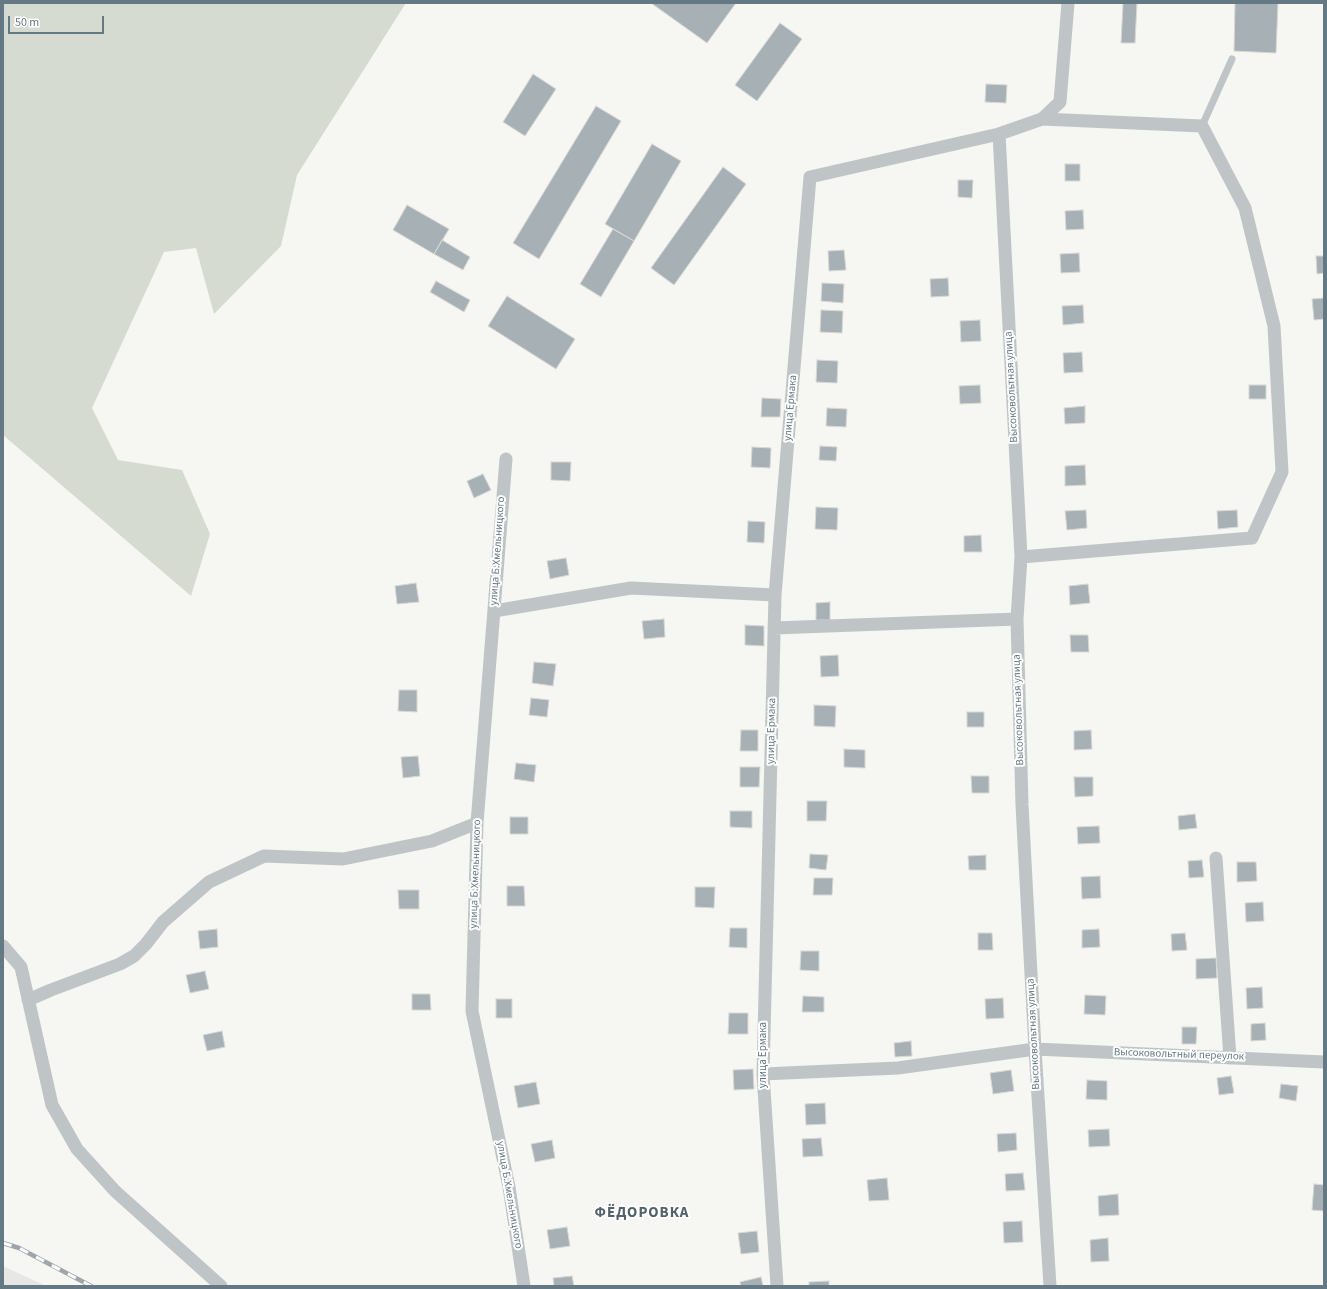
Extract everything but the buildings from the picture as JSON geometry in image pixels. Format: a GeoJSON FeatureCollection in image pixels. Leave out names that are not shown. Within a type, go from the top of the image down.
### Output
{"type":"FeatureCollection","features":[{"type":"Feature","properties":{"kind":"street"},"geometry":{"type":"LineString","coordinates":[[1042,119],[1060,102],[1068,3]]}},
{"type":"Feature","properties":{"kind":"street"},"geometry":{"type":"LineString","coordinates":[[999,134],[1042,119],[1202,126],[1245,208],[1274,326],[1282,472],[1252,538],[1021,557]]}},
{"type":"Feature","properties":{"kind":"street","name":"улица Ермака"},"geometry":{"type":"LineString","coordinates":[[777,1286],[763,1074],[774,628],[775,595],[810,177],[999,134]]}},
{"type":"Feature","properties":{"kind":"street","name":"Высоковольтная улица"},"geometry":{"type":"LineString","coordinates":[[999,134],[1021,557],[1017,619],[1022,805],[1035,1049],[1050,1286]]}},
{"type":"Feature","properties":{"kind":"street","name":"улица Б.Хмельницкого"},"geometry":{"type":"LineString","coordinates":[[506,459],[477,823],[472,1010],[509,1187],[524,1286]]}},
{"type":"Feature","properties":{"kind":"street"},"geometry":{"type":"LineString","coordinates":[[494,611],[631,588],[775,595]]}},
{"type":"Feature","properties":{"kind":"street"},"geometry":{"type":"LineString","coordinates":[[774,628],[1017,619]]}},
{"type":"Feature","properties":{"kind":"street"},"geometry":{"type":"LineString","coordinates":[[28,1000],[134,956],[164,922],[209,882],[264,856],[343,859],[432,841],[477,823]]}},
{"type":"Feature","properties":{"kind":"street"},"geometry":{"type":"LineString","coordinates":[[1216,858],[1230,1058]]}},
{"type":"Feature","properties":{"kind":"street"},"geometry":{"type":"LineString","coordinates":[[3,946],[21,967],[52,1105],[77,1149],[115,1191],[221,1286]]}},
{"type":"Feature","properties":{"kind":"street","name":"Высоковольтный переулок"},"geometry":{"type":"LineString","coordinates":[[763,1074],[898,1068],[1035,1049],[1324,1062]]}},
{"type":"Feature","properties":{"kind":"lane"},"geometry":{"type":"LineString","coordinates":[[1202,126],[1232,59]]}},
{"type":"Feature","properties":{"kind":"shaded area"},"geometry":{"type":"Polygon","coordinates":[[[3,3],[406,3],[297,175],[281,246],[214,314],[196,248],[164,252],[92,408],[118,460],[182,470],[210,534],[191,596],[3,435],[3,3]]]}},
{"type":"Feature","properties":{"kind":"shaded area"},"geometry":{"type":"Polygon","coordinates":[[[3,1266],[46,1286],[3,1286],[3,1266]]]}},
{"type":"Feature","properties":{"kind":"railway"},"geometry":{"type":"LineString","coordinates":[[3,1243],[19,1248],[91,1286]]}},
{"type":"Feature","properties":{"kind":"district","name":"ФЁДОРОВКА"},"geometry":{"type":"Point","coordinates":[642,1214]}}]}
